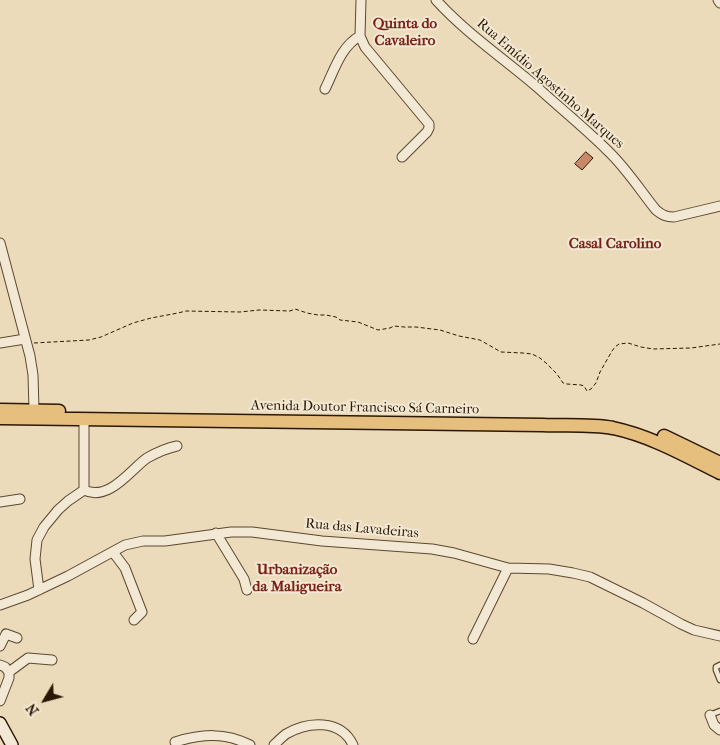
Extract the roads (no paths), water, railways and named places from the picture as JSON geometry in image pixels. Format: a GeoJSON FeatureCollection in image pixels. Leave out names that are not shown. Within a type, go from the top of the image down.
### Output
{"type":"FeatureCollection","features":[{"type":"Feature","properties":{"kind":"main road","name":"Avenida Doutor Francisco Sá Carneiro"},"geometry":{"type":"LineString","coordinates":[[0,410],[605,420],[630,424],[665,436],[720,463]]}},
{"type":"Feature","properties":{"kind":"main road","name":"Avenida Doutor Francisco Sá Carneiro"},"geometry":{"type":"LineString","coordinates":[[0,418],[544,425],[612,428],[666,446],[720,473]]}},
{"type":"Feature","properties":{"kind":"street"},"geometry":{"type":"LineString","coordinates":[[361,0],[360,36],[365,47],[428,124],[427,132],[402,157]]}},
{"type":"Feature","properties":{"kind":"street","name":"Rua Emídio Agostinho Marques"},"geometry":{"type":"LineString","coordinates":[[436,0],[468,32],[536,86],[608,151],[662,215],[674,217],[720,206]]}},
{"type":"Feature","properties":{"kind":"street"},"geometry":{"type":"LineString","coordinates":[[325,89],[344,50],[360,36]]}},
{"type":"Feature","properties":{"kind":"street"},"geometry":{"type":"LineString","coordinates":[[0,243],[34,375],[34,410]]}},
{"type":"Feature","properties":{"kind":"street"},"geometry":{"type":"LineString","coordinates":[[0,343],[26,341]]}},
{"type":"Feature","properties":{"kind":"street"},"geometry":{"type":"LineString","coordinates":[[84,420],[84,490]]}},
{"type":"Feature","properties":{"kind":"street"},"geometry":{"type":"LineString","coordinates":[[84,490],[98,493],[112,487],[147,458],[176,446]]}},
{"type":"Feature","properties":{"kind":"street"},"geometry":{"type":"LineString","coordinates":[[39,590],[35,559],[36,540],[44,527],[63,506],[84,490]]}},
{"type":"Feature","properties":{"kind":"street"},"geometry":{"type":"LineString","coordinates":[[0,502],[20,499]]}},
{"type":"Feature","properties":{"kind":"street","name":"Rua das Lavadeiras"},"geometry":{"type":"LineString","coordinates":[[0,606],[68,576],[125,545],[231,532],[252,532],[322,541],[432,549],[508,568],[549,569],[573,572],[643,603],[694,630],[720,636]]}},
{"type":"Feature","properties":{"kind":"street"},"geometry":{"type":"LineString","coordinates":[[216,534],[244,580],[247,590]]}},
{"type":"Feature","properties":{"kind":"street"},"geometry":{"type":"LineString","coordinates":[[112,552],[125,568],[142,612],[134,620]]}},
{"type":"Feature","properties":{"kind":"street"},"geometry":{"type":"LineString","coordinates":[[473,639],[508,568]]}},
{"type":"Feature","properties":{"kind":"street"},"geometry":{"type":"LineString","coordinates":[[0,646],[6,634],[17,638]]}},
{"type":"Feature","properties":{"kind":"street"},"geometry":{"type":"LineString","coordinates":[[9,672],[28,658],[52,660]]}},
{"type":"Feature","properties":{"kind":"street"},"geometry":{"type":"LineString","coordinates":[[0,665],[6,667],[9,672],[0,701]]}},
{"type":"Feature","properties":{"kind":"street"},"geometry":{"type":"LineString","coordinates":[[710,715],[714,724],[720,730]]}},
{"type":"Feature","properties":{"kind":"street"},"geometry":{"type":"LineString","coordinates":[[0,723],[12,745]]}},
{"type":"Feature","properties":{"kind":"street"},"geometry":{"type":"LineString","coordinates":[[274,745],[285,735],[302,727],[324,725],[341,730],[351,740],[353,745]]}},
{"type":"Feature","properties":{"kind":"street"},"geometry":{"type":"LineString","coordinates":[[175,742],[206,735],[229,737],[245,744]]}},
{"type":"Feature","properties":{"kind":"lane"},"geometry":{"type":"LineString","coordinates":[[720,665],[716,667],[720,680]]}},
{"type":"Feature","properties":{"kind":"lane"},"geometry":{"type":"LineString","coordinates":[[710,715],[720,711]]}},
{"type":"Feature","properties":{"kind":"district","name":"Quinta do Cavaleiro"},"geometry":{"type":"Point","coordinates":[405,32]}},
{"type":"Feature","properties":{"kind":"district","name":"Casal Carolino"},"geometry":{"type":"Point","coordinates":[615,244]}},
{"type":"Feature","properties":{"kind":"district","name":"Urbanização da Maligueira"},"geometry":{"type":"Point","coordinates":[297,578]}}]}
